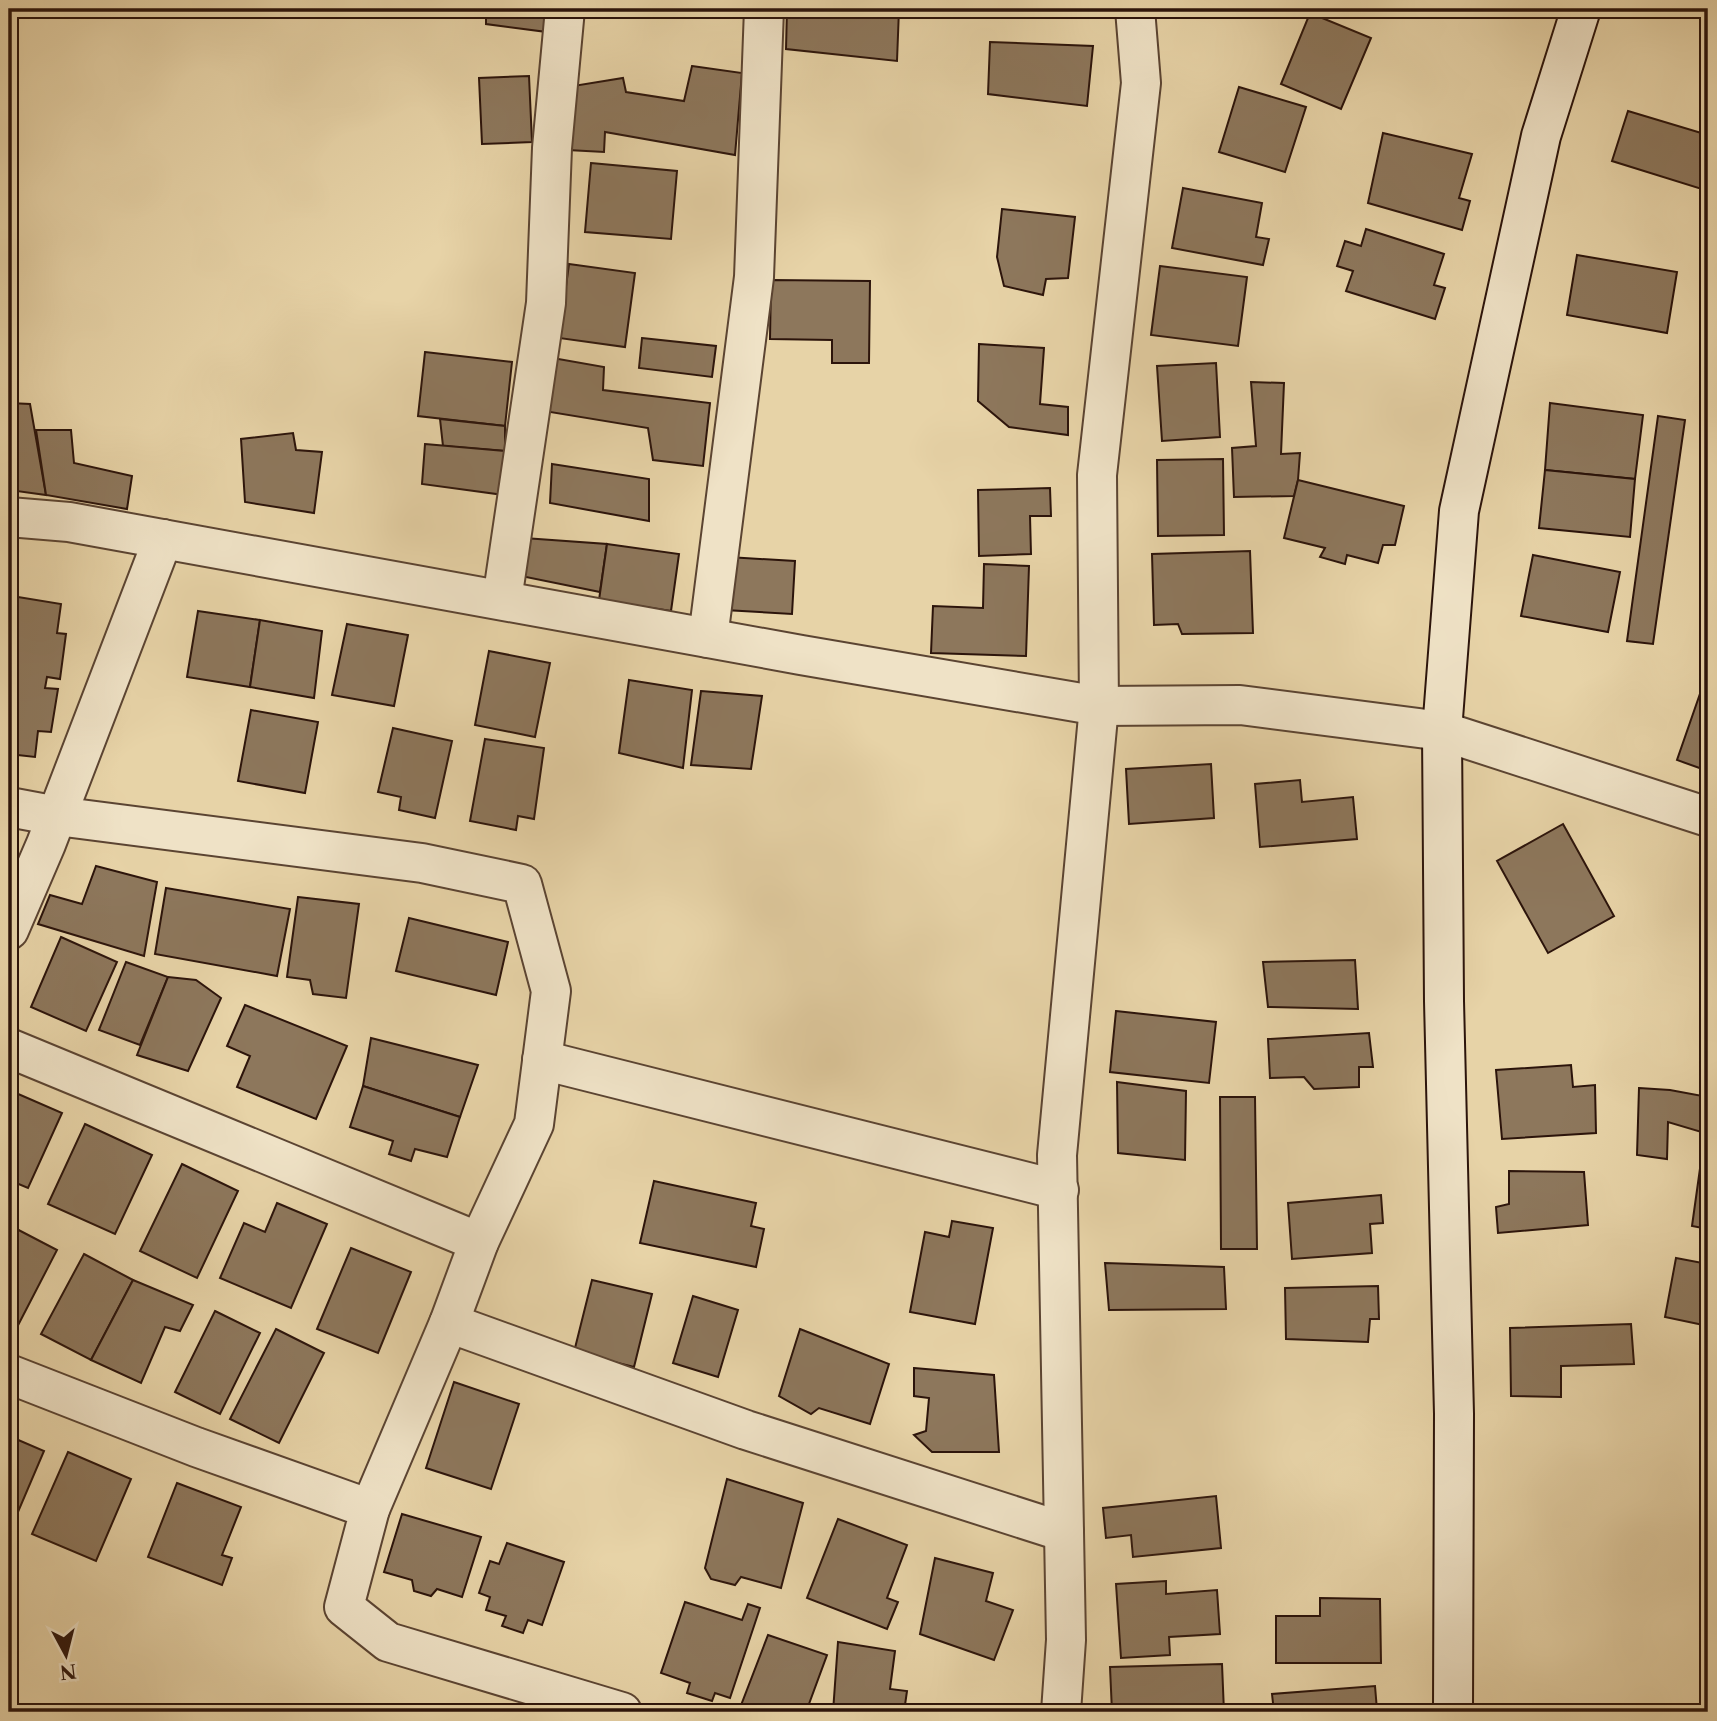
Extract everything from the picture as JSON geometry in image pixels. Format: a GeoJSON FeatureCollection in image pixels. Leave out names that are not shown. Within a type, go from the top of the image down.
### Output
{"type":"FeatureCollection","features":[{"type":"Feature","properties":{"kind":"street"},"geometry":{"type":"LineString","coordinates":[[502,600],[546,303],[552,148],[565,9]]}},
{"type":"Feature","properties":{"kind":"street"},"geometry":{"type":"LineString","coordinates":[[708,638],[754,277],[764,9]]}},
{"type":"Feature","properties":{"kind":"street"},"geometry":{"type":"LineString","coordinates":[[1135,9],[1141,83]]}},
{"type":"Feature","properties":{"kind":"street"},"geometry":{"type":"LineString","coordinates":[[1060,1712],[1066,1640],[1058,1155],[1099,706],[1097,475],[1141,83],[1163,9]]}},
{"type":"Feature","properties":{"kind":"street"},"geometry":{"type":"LineString","coordinates":[[1453,1712],[1454,1414],[1444,1001],[1442,731],[1460,511],[1541,136],[1581,9]]}},
{"type":"Feature","properties":{"kind":"street"},"geometry":{"type":"LineString","coordinates":[[9,517],[68,522],[1099,706],[1240,705],[1442,731],[1708,817]]}},
{"type":"Feature","properties":{"kind":"street"},"geometry":{"type":"LineString","coordinates":[[9,930],[57,816],[163,539]]}},
{"type":"Feature","properties":{"kind":"street"},"geometry":{"type":"LineString","coordinates":[[9,807],[57,816],[422,863],[522,884],[551,991],[534,1124],[479,1242],[449,1323],[370,1509],[344,1608],[388,1642],[622,1712]]}},
{"type":"Feature","properties":{"kind":"street"},"geometry":{"type":"LineString","coordinates":[[9,1048],[479,1242]]}},
{"type":"Feature","properties":{"kind":"street"},"geometry":{"type":"LineString","coordinates":[[542,1060],[1059,1191]]}},
{"type":"Feature","properties":{"kind":"street"},"geometry":{"type":"LineString","coordinates":[[449,1323],[746,1430],[1064,1532]]}},
{"type":"Feature","properties":{"kind":"street"},"geometry":{"type":"LineString","coordinates":[[9,1374],[196,1447],[370,1509]]}},
{"type":"Feature","properties":{"kind":"building"},"geometry":{"type":"Polygon","coordinates":[[[486,9],[549,9],[547,32],[486,24],[486,9]]]}},
{"type":"Feature","properties":{"kind":"building"},"geometry":{"type":"Polygon","coordinates":[[[787,9],[899,9],[897,61],[786,49],[787,9]]]}},
{"type":"Feature","properties":{"kind":"building"},"geometry":{"type":"Polygon","coordinates":[[[1004,9],[1070,9],[1070,17],[1004,9]]]}},
{"type":"Feature","properties":{"kind":"building"},"geometry":{"type":"Polygon","coordinates":[[[1310,13],[1371,38],[1341,109],[1281,84],[1310,13]]]}},
{"type":"Feature","properties":{"kind":"building"},"geometry":{"type":"Polygon","coordinates":[[[990,42],[1093,46],[1087,106],[988,94],[990,42]]]}},
{"type":"Feature","properties":{"kind":"building"},"geometry":{"type":"Polygon","coordinates":[[[692,66],[742,73],[735,155],[605,132],[604,152],[568,150],[573,86],[623,78],[626,92],[684,101],[692,66]]]}},
{"type":"Feature","properties":{"kind":"building"},"geometry":{"type":"Polygon","coordinates":[[[529,76],[532,142],[482,144],[479,78],[529,76]]]}},
{"type":"Feature","properties":{"kind":"building"},"geometry":{"type":"Polygon","coordinates":[[[1239,87],[1306,107],[1285,172],[1219,152],[1239,87]]]}},
{"type":"Feature","properties":{"kind":"building"},"geometry":{"type":"Polygon","coordinates":[[[1628,111],[1708,135],[1708,191],[1612,161],[1628,111]]]}},
{"type":"Feature","properties":{"kind":"building"},"geometry":{"type":"Polygon","coordinates":[[[1383,133],[1472,154],[1459,198],[1470,201],[1462,230],[1368,203],[1383,133]]]}},
{"type":"Feature","properties":{"kind":"building"},"geometry":{"type":"Polygon","coordinates":[[[591,163],[677,171],[671,239],[585,232],[591,163]]]}},
{"type":"Feature","properties":{"kind":"building"},"geometry":{"type":"Polygon","coordinates":[[[1183,188],[1262,203],[1256,237],[1269,239],[1263,265],[1172,248],[1183,188]]]}},
{"type":"Feature","properties":{"kind":"building"},"geometry":{"type":"Polygon","coordinates":[[[1002,209],[1075,217],[1068,278],[1046,279],[1043,295],[1004,286],[997,257],[1002,209]]]}},
{"type":"Feature","properties":{"kind":"building"},"geometry":{"type":"Polygon","coordinates":[[[1366,229],[1444,254],[1434,285],[1445,288],[1435,319],[1346,291],[1353,271],[1337,266],[1345,241],[1361,246],[1366,229]]]}},
{"type":"Feature","properties":{"kind":"building"},"geometry":{"type":"Polygon","coordinates":[[[1577,255],[1677,272],[1667,333],[1567,315],[1577,255]]]}},
{"type":"Feature","properties":{"kind":"building"},"geometry":{"type":"Polygon","coordinates":[[[569,264],[635,273],[625,347],[559,338],[569,264]]]}},
{"type":"Feature","properties":{"kind":"building"},"geometry":{"type":"Polygon","coordinates":[[[1160,266],[1247,277],[1238,346],[1151,335],[1160,266]]]}},
{"type":"Feature","properties":{"kind":"building"},"geometry":{"type":"Polygon","coordinates":[[[771,280],[870,281],[869,363],[832,363],[832,340],[770,339],[771,280]]]}},
{"type":"Feature","properties":{"kind":"building"},"geometry":{"type":"Polygon","coordinates":[[[642,338],[716,346],[712,377],[639,368],[642,338]]]}},
{"type":"Feature","properties":{"kind":"building"},"geometry":{"type":"Polygon","coordinates":[[[979,344],[1044,348],[1040,404],[1068,407],[1068,435],[1009,427],[978,401],[979,344]]]}},
{"type":"Feature","properties":{"kind":"building"},"geometry":{"type":"Polygon","coordinates":[[[425,352],[512,362],[505,426],[418,416],[425,352]]]}},
{"type":"Feature","properties":{"kind":"building"},"geometry":{"type":"Polygon","coordinates":[[[547,357],[604,367],[603,390],[710,403],[703,466],[653,460],[648,428],[544,411],[547,357]]]}},
{"type":"Feature","properties":{"kind":"building"},"geometry":{"type":"Polygon","coordinates":[[[1216,363],[1220,437],[1162,441],[1157,366],[1216,363]]]}},
{"type":"Feature","properties":{"kind":"building"},"geometry":{"type":"Polygon","coordinates":[[[1251,382],[1284,383],[1281,454],[1300,453],[1294,496],[1234,497],[1232,448],[1256,446],[1251,382]]]}},
{"type":"Feature","properties":{"kind":"building"},"geometry":{"type":"Polygon","coordinates":[[[9,403],[30,404],[46,495],[9,490],[9,403]]]}},
{"type":"Feature","properties":{"kind":"building"},"geometry":{"type":"Polygon","coordinates":[[[1550,403],[1643,415],[1635,479],[1545,470],[1550,403]]]}},
{"type":"Feature","properties":{"kind":"building"},"geometry":{"type":"Polygon","coordinates":[[[1658,416],[1685,420],[1653,644],[1627,641],[1658,416]]]}},
{"type":"Feature","properties":{"kind":"building"},"geometry":{"type":"Polygon","coordinates":[[[440,419],[505,426],[505,451],[443,446],[440,419]]]}},
{"type":"Feature","properties":{"kind":"building"},"geometry":{"type":"Polygon","coordinates":[[[36,430],[71,430],[74,463],[132,476],[127,509],[46,495],[36,430]]]}},
{"type":"Feature","properties":{"kind":"building"},"geometry":{"type":"Polygon","coordinates":[[[293,433],[296,450],[322,452],[314,513],[245,502],[241,439],[293,433]]]}},
{"type":"Feature","properties":{"kind":"building"},"geometry":{"type":"Polygon","coordinates":[[[425,444],[505,451],[504,495],[422,484],[425,444]]]}},
{"type":"Feature","properties":{"kind":"building"},"geometry":{"type":"Polygon","coordinates":[[[1223,459],[1224,535],[1158,536],[1157,460],[1223,459]]]}},
{"type":"Feature","properties":{"kind":"building"},"geometry":{"type":"Polygon","coordinates":[[[552,464],[649,479],[649,521],[550,503],[552,464]]]}},
{"type":"Feature","properties":{"kind":"building"},"geometry":{"type":"Polygon","coordinates":[[[1545,470],[1635,479],[1630,537],[1539,528],[1545,470]]]}},
{"type":"Feature","properties":{"kind":"building"},"geometry":{"type":"Polygon","coordinates":[[[1298,480],[1404,506],[1395,545],[1383,545],[1378,563],[1347,555],[1345,564],[1320,557],[1325,548],[1284,538],[1298,480]]]}},
{"type":"Feature","properties":{"kind":"building"},"geometry":{"type":"Polygon","coordinates":[[[1050,488],[1051,516],[1030,516],[1031,554],[979,556],[978,490],[1050,488]]]}},
{"type":"Feature","properties":{"kind":"building"},"geometry":{"type":"Polygon","coordinates":[[[524,538],[607,544],[600,592],[521,576],[524,538]]]}},
{"type":"Feature","properties":{"kind":"building"},"geometry":{"type":"Polygon","coordinates":[[[607,544],[679,554],[671,611],[599,600],[607,544]]]}},
{"type":"Feature","properties":{"kind":"building"},"geometry":{"type":"Polygon","coordinates":[[[1250,551],[1253,633],[1182,634],[1178,624],[1154,625],[1152,554],[1250,551]]]}},
{"type":"Feature","properties":{"kind":"building"},"geometry":{"type":"Polygon","coordinates":[[[1533,555],[1620,572],[1608,632],[1521,616],[1533,555]]]}},
{"type":"Feature","properties":{"kind":"building"},"geometry":{"type":"Polygon","coordinates":[[[728,557],[795,561],[792,614],[725,610],[728,557]]]}},
{"type":"Feature","properties":{"kind":"building"},"geometry":{"type":"Polygon","coordinates":[[[984,564],[1029,566],[1026,656],[931,653],[933,606],[983,608],[984,564]]]}},
{"type":"Feature","properties":{"kind":"building"},"geometry":{"type":"Polygon","coordinates":[[[18,597],[61,604],[57,633],[66,634],[60,679],[47,677],[45,688],[58,689],[51,732],[38,731],[35,757],[9,754],[9,607],[17,608],[18,597]]]}},
{"type":"Feature","properties":{"kind":"building"},"geometry":{"type":"Polygon","coordinates":[[[198,611],[260,620],[250,687],[187,677],[198,611]]]}},
{"type":"Feature","properties":{"kind":"building"},"geometry":{"type":"Polygon","coordinates":[[[260,620],[322,631],[314,698],[250,687],[260,620]]]}},
{"type":"Feature","properties":{"kind":"building"},"geometry":{"type":"Polygon","coordinates":[[[347,624],[408,635],[394,706],[332,695],[347,624]]]}},
{"type":"Feature","properties":{"kind":"building"},"geometry":{"type":"Polygon","coordinates":[[[489,651],[550,663],[535,737],[475,725],[489,651]]]}},
{"type":"Feature","properties":{"kind":"building"},"geometry":{"type":"Polygon","coordinates":[[[629,680],[692,690],[683,768],[619,753],[629,680]]]}},
{"type":"Feature","properties":{"kind":"building"},"geometry":{"type":"Polygon","coordinates":[[[1702,688],[1708,690],[1708,771],[1677,760],[1702,688]]]}},
{"type":"Feature","properties":{"kind":"building"},"geometry":{"type":"Polygon","coordinates":[[[701,691],[762,696],[751,769],[691,765],[701,691]]]}},
{"type":"Feature","properties":{"kind":"building"},"geometry":{"type":"Polygon","coordinates":[[[251,710],[318,722],[305,793],[238,781],[251,710]]]}},
{"type":"Feature","properties":{"kind":"building"},"geometry":{"type":"Polygon","coordinates":[[[393,728],[452,741],[435,818],[399,810],[401,797],[378,792],[393,728]]]}},
{"type":"Feature","properties":{"kind":"building"},"geometry":{"type":"Polygon","coordinates":[[[485,739],[544,748],[534,819],[518,816],[516,830],[470,821],[485,739]]]}},
{"type":"Feature","properties":{"kind":"building"},"geometry":{"type":"Polygon","coordinates":[[[1211,764],[1214,818],[1129,824],[1126,769],[1211,764]]]}},
{"type":"Feature","properties":{"kind":"building"},"geometry":{"type":"Polygon","coordinates":[[[1300,780],[1302,802],[1353,797],[1357,839],[1260,847],[1255,784],[1300,780]]]}},
{"type":"Feature","properties":{"kind":"building"},"geometry":{"type":"Polygon","coordinates":[[[1563,824],[1614,916],[1548,953],[1497,861],[1563,824]]]}},
{"type":"Feature","properties":{"kind":"building"},"geometry":{"type":"Polygon","coordinates":[[[96,866],[157,882],[144,956],[38,924],[50,895],[82,904],[96,866]]]}},
{"type":"Feature","properties":{"kind":"building"},"geometry":{"type":"Polygon","coordinates":[[[166,888],[290,909],[277,976],[155,954],[166,888]]]}},
{"type":"Feature","properties":{"kind":"building"},"geometry":{"type":"Polygon","coordinates":[[[298,897],[359,904],[346,998],[313,994],[310,980],[287,977],[298,897]]]}},
{"type":"Feature","properties":{"kind":"building"},"geometry":{"type":"Polygon","coordinates":[[[409,918],[508,942],[496,995],[396,971],[409,918]]]}},
{"type":"Feature","properties":{"kind":"building"},"geometry":{"type":"Polygon","coordinates":[[[61,937],[117,962],[86,1031],[31,1007],[61,937]]]}},
{"type":"Feature","properties":{"kind":"building"},"geometry":{"type":"Polygon","coordinates":[[[1355,960],[1358,1009],[1268,1007],[1263,962],[1355,960]]]}},
{"type":"Feature","properties":{"kind":"building"},"geometry":{"type":"Polygon","coordinates":[[[126,962],[168,977],[140,1045],[99,1030],[126,962]]]}},
{"type":"Feature","properties":{"kind":"building"},"geometry":{"type":"Polygon","coordinates":[[[168,977],[196,980],[221,998],[188,1071],[137,1055],[168,977]]]}},
{"type":"Feature","properties":{"kind":"building"},"geometry":{"type":"Polygon","coordinates":[[[245,1005],[347,1046],[316,1119],[237,1087],[250,1056],[227,1046],[245,1005]]]}},
{"type":"Feature","properties":{"kind":"building"},"geometry":{"type":"Polygon","coordinates":[[[1116,1011],[1216,1022],[1209,1083],[1110,1072],[1116,1011]]]}},
{"type":"Feature","properties":{"kind":"building"},"geometry":{"type":"Polygon","coordinates":[[[1369,1033],[1373,1067],[1359,1067],[1359,1087],[1314,1089],[1304,1077],[1270,1078],[1268,1039],[1369,1033]]]}},
{"type":"Feature","properties":{"kind":"building"},"geometry":{"type":"Polygon","coordinates":[[[371,1038],[478,1065],[460,1117],[363,1086],[371,1038]]]}},
{"type":"Feature","properties":{"kind":"building"},"geometry":{"type":"Polygon","coordinates":[[[1571,1065],[1573,1087],[1595,1085],[1596,1133],[1502,1139],[1496,1070],[1571,1065]]]}},
{"type":"Feature","properties":{"kind":"building"},"geometry":{"type":"Polygon","coordinates":[[[1117,1082],[1186,1091],[1185,1160],[1118,1153],[1117,1082]]]}},
{"type":"Feature","properties":{"kind":"building"},"geometry":{"type":"Polygon","coordinates":[[[363,1086],[460,1117],[447,1157],[415,1149],[411,1161],[389,1154],[393,1141],[350,1127],[363,1086]]]}},
{"type":"Feature","properties":{"kind":"building"},"geometry":{"type":"Polygon","coordinates":[[[1639,1088],[1708,1097],[1708,1134],[1668,1122],[1667,1159],[1637,1155],[1639,1088]]]}},
{"type":"Feature","properties":{"kind":"building"},"geometry":{"type":"Polygon","coordinates":[[[9,1090],[62,1113],[28,1188],[9,1180],[9,1090]]]}},
{"type":"Feature","properties":{"kind":"building"},"geometry":{"type":"Polygon","coordinates":[[[1220,1097],[1255,1097],[1257,1249],[1221,1249],[1220,1097]]]}},
{"type":"Feature","properties":{"kind":"building"},"geometry":{"type":"Polygon","coordinates":[[[85,1124],[152,1155],[115,1234],[48,1204],[85,1124]]]}},
{"type":"Feature","properties":{"kind":"building"},"geometry":{"type":"Polygon","coordinates":[[[1703,1147],[1708,1147],[1708,1229],[1692,1226],[1703,1147]]]}},
{"type":"Feature","properties":{"kind":"building"},"geometry":{"type":"Polygon","coordinates":[[[182,1164],[238,1191],[197,1278],[140,1251],[182,1164]]]}},
{"type":"Feature","properties":{"kind":"building"},"geometry":{"type":"Polygon","coordinates":[[[1509,1171],[1584,1172],[1588,1225],[1498,1233],[1496,1207],[1509,1204],[1509,1171]]]}},
{"type":"Feature","properties":{"kind":"building"},"geometry":{"type":"Polygon","coordinates":[[[654,1181],[756,1203],[751,1226],[764,1229],[756,1267],[640,1243],[654,1181]]]}},
{"type":"Feature","properties":{"kind":"building"},"geometry":{"type":"Polygon","coordinates":[[[1381,1195],[1383,1223],[1370,1224],[1372,1253],[1292,1259],[1288,1203],[1381,1195]]]}},
{"type":"Feature","properties":{"kind":"building"},"geometry":{"type":"Polygon","coordinates":[[[277,1203],[327,1224],[291,1308],[220,1278],[244,1223],[265,1232],[277,1203]]]}},
{"type":"Feature","properties":{"kind":"building"},"geometry":{"type":"Polygon","coordinates":[[[952,1221],[993,1228],[975,1324],[910,1312],[925,1232],[949,1237],[952,1221]]]}},
{"type":"Feature","properties":{"kind":"building"},"geometry":{"type":"Polygon","coordinates":[[[9,1225],[57,1250],[14,1333],[9,1330],[9,1225]]]}},
{"type":"Feature","properties":{"kind":"building"},"geometry":{"type":"Polygon","coordinates":[[[351,1248],[411,1272],[378,1353],[317,1329],[351,1248]]]}},
{"type":"Feature","properties":{"kind":"building"},"geometry":{"type":"Polygon","coordinates":[[[84,1254],[133,1280],[91,1360],[41,1334],[84,1254]]]}},
{"type":"Feature","properties":{"kind":"building"},"geometry":{"type":"Polygon","coordinates":[[[1676,1258],[1708,1264],[1708,1326],[1665,1317],[1676,1258]]]}},
{"type":"Feature","properties":{"kind":"building"},"geometry":{"type":"Polygon","coordinates":[[[1105,1263],[1224,1267],[1226,1309],[1109,1310],[1105,1263]]]}},
{"type":"Feature","properties":{"kind":"building"},"geometry":{"type":"Polygon","coordinates":[[[133,1280],[193,1305],[180,1331],[165,1327],[141,1383],[91,1360],[133,1280]]]}},
{"type":"Feature","properties":{"kind":"building"},"geometry":{"type":"Polygon","coordinates":[[[592,1280],[652,1294],[634,1367],[574,1352],[592,1280]]]}},
{"type":"Feature","properties":{"kind":"building"},"geometry":{"type":"Polygon","coordinates":[[[1378,1286],[1379,1319],[1370,1319],[1368,1342],[1286,1339],[1285,1288],[1378,1286]]]}},
{"type":"Feature","properties":{"kind":"building"},"geometry":{"type":"Polygon","coordinates":[[[693,1296],[738,1310],[718,1377],[673,1363],[693,1296]]]}},
{"type":"Feature","properties":{"kind":"building"},"geometry":{"type":"Polygon","coordinates":[[[215,1311],[260,1333],[220,1414],[175,1392],[215,1311]]]}},
{"type":"Feature","properties":{"kind":"building"},"geometry":{"type":"Polygon","coordinates":[[[1631,1324],[1634,1364],[1561,1366],[1561,1397],[1511,1396],[1510,1328],[1631,1324]]]}},
{"type":"Feature","properties":{"kind":"building"},"geometry":{"type":"Polygon","coordinates":[[[276,1329],[324,1353],[279,1443],[230,1419],[276,1329]]]}},
{"type":"Feature","properties":{"kind":"building"},"geometry":{"type":"Polygon","coordinates":[[[800,1329],[889,1364],[870,1424],[819,1408],[811,1414],[779,1396],[800,1329]]]}},
{"type":"Feature","properties":{"kind":"building"},"geometry":{"type":"Polygon","coordinates":[[[914,1368],[994,1375],[999,1452],[932,1452],[914,1435],[926,1431],[929,1398],[914,1396],[914,1368]]]}},
{"type":"Feature","properties":{"kind":"building"},"geometry":{"type":"Polygon","coordinates":[[[454,1382],[519,1404],[491,1489],[426,1468],[454,1382]]]}},
{"type":"Feature","properties":{"kind":"building"},"geometry":{"type":"Polygon","coordinates":[[[9,1436],[44,1451],[9,1533],[9,1436]]]}},
{"type":"Feature","properties":{"kind":"building"},"geometry":{"type":"Polygon","coordinates":[[[68,1452],[131,1479],[96,1561],[32,1534],[68,1452]]]}},
{"type":"Feature","properties":{"kind":"building"},"geometry":{"type":"Polygon","coordinates":[[[727,1479],[803,1503],[781,1588],[741,1577],[735,1585],[711,1579],[705,1568],[727,1479]]]}},
{"type":"Feature","properties":{"kind":"building"},"geometry":{"type":"Polygon","coordinates":[[[177,1483],[241,1507],[222,1555],[232,1558],[222,1585],[148,1557],[177,1483]]]}},
{"type":"Feature","properties":{"kind":"building"},"geometry":{"type":"Polygon","coordinates":[[[1216,1496],[1221,1548],[1133,1557],[1131,1535],[1106,1538],[1103,1508],[1216,1496]]]}},
{"type":"Feature","properties":{"kind":"building"},"geometry":{"type":"Polygon","coordinates":[[[402,1514],[481,1537],[462,1597],[437,1589],[431,1596],[414,1591],[412,1580],[384,1572],[402,1514]]]}},
{"type":"Feature","properties":{"kind":"building"},"geometry":{"type":"Polygon","coordinates":[[[838,1519],[907,1545],[887,1598],[898,1602],[887,1629],[807,1598],[838,1519]]]}},
{"type":"Feature","properties":{"kind":"building"},"geometry":{"type":"Polygon","coordinates":[[[507,1543],[564,1562],[542,1625],[528,1620],[523,1633],[502,1626],[506,1616],[486,1610],[490,1597],[479,1593],[490,1561],[499,1564],[507,1543]]]}},
{"type":"Feature","properties":{"kind":"building"},"geometry":{"type":"Polygon","coordinates":[[[935,1558],[993,1573],[986,1601],[1013,1610],[994,1660],[920,1634],[935,1558]]]}},
{"type":"Feature","properties":{"kind":"building"},"geometry":{"type":"Polygon","coordinates":[[[1166,1581],[1166,1594],[1217,1590],[1220,1634],[1169,1637],[1170,1655],[1121,1658],[1116,1584],[1166,1581]]]}},
{"type":"Feature","properties":{"kind":"building"},"geometry":{"type":"Polygon","coordinates":[[[1320,1598],[1380,1599],[1381,1663],[1276,1663],[1276,1616],[1320,1616],[1320,1598]]]}},
{"type":"Feature","properties":{"kind":"building"},"geometry":{"type":"Polygon","coordinates":[[[685,1602],[742,1620],[748,1604],[760,1608],[730,1698],[715,1693],[712,1701],[687,1693],[690,1683],[661,1673],[685,1602]]]}},
{"type":"Feature","properties":{"kind":"building"},"geometry":{"type":"Polygon","coordinates":[[[768,1635],[827,1655],[806,1712],[751,1712],[740,1708],[768,1635]]]}},
{"type":"Feature","properties":{"kind":"building"},"geometry":{"type":"Polygon","coordinates":[[[838,1642],[895,1651],[890,1689],[907,1691],[904,1712],[833,1712],[838,1642]]]}},
{"type":"Feature","properties":{"kind":"building"},"geometry":{"type":"Polygon","coordinates":[[[1222,1664],[1224,1712],[1112,1712],[1110,1667],[1222,1664]]]}},
{"type":"Feature","properties":{"kind":"building"},"geometry":{"type":"Polygon","coordinates":[[[1375,1686],[1377,1710],[1387,1709],[1387,1712],[1274,1712],[1272,1694],[1375,1686]]]}}]}
